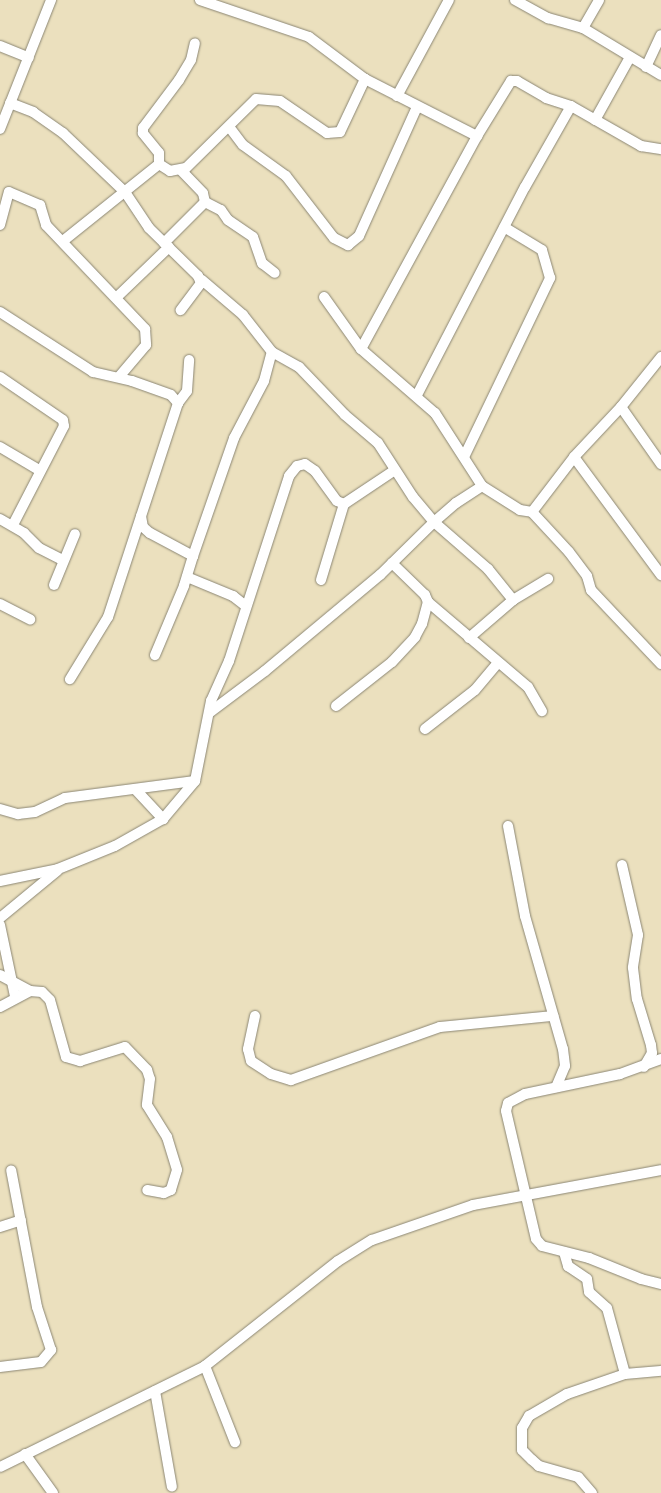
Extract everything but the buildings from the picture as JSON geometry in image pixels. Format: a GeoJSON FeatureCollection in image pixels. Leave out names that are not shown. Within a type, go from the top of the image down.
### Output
{"type":"FeatureCollection","features":[{"type":"Feature","properties":{"kind":"street"},"geometry":{"type":"LineString","coordinates":[[0,129],[51,0]]}},
{"type":"Feature","properties":{"kind":"street"},"geometry":{"type":"LineString","coordinates":[[200,0],[309,37],[365,79],[477,136]]}},
{"type":"Feature","properties":{"kind":"street"},"geometry":{"type":"LineString","coordinates":[[396,96],[449,0]]}},
{"type":"Feature","properties":{"kind":"street"},"geometry":{"type":"LineString","coordinates":[[515,0],[548,18],[583,28],[661,75]]}},
{"type":"Feature","properties":{"kind":"street"},"geometry":{"type":"LineString","coordinates":[[583,28],[599,0]]}},
{"type":"Feature","properties":{"kind":"street"},"geometry":{"type":"LineString","coordinates":[[646,67],[661,35]]}},
{"type":"Feature","properties":{"kind":"street"},"geometry":{"type":"LineString","coordinates":[[159,164],[159,153],[143,133],[142,128],[179,80],[191,60],[195,43]]}},
{"type":"Feature","properties":{"kind":"street"},"geometry":{"type":"LineString","coordinates":[[0,46],[28,58]]}},
{"type":"Feature","properties":{"kind":"street"},"geometry":{"type":"LineString","coordinates":[[595,120],[630,58]]}},
{"type":"Feature","properties":{"kind":"street"},"geometry":{"type":"LineString","coordinates":[[159,164],[170,171],[181,170],[230,128],[256,99],[265,97],[280,101],[327,132],[335,134],[344,127],[365,79]]}},
{"type":"Feature","properties":{"kind":"street"},"geometry":{"type":"LineString","coordinates":[[361,349],[477,136],[511,81],[571,106],[641,146],[661,150]]}},
{"type":"Feature","properties":{"kind":"street"},"geometry":{"type":"LineString","coordinates":[[10,103],[48,122],[125,192],[136,212],[166,245],[202,280],[244,315],[272,352],[299,366],[345,415],[378,443],[395,470],[434,522],[488,569],[513,600]]}},
{"type":"Feature","properties":{"kind":"street"},"geometry":{"type":"LineString","coordinates":[[418,395],[504,227],[571,106]]}},
{"type":"Feature","properties":{"kind":"street"},"geometry":{"type":"LineString","coordinates":[[230,128],[243,144],[286,176],[334,238],[348,245],[359,236],[417,107]]}},
{"type":"Feature","properties":{"kind":"street"},"geometry":{"type":"LineString","coordinates":[[63,241],[159,164]]}},
{"type":"Feature","properties":{"kind":"street"},"geometry":{"type":"LineString","coordinates":[[181,170],[203,193],[206,202],[221,210],[228,220],[252,237],[262,263],[275,274]]}},
{"type":"Feature","properties":{"kind":"street"},"geometry":{"type":"LineString","coordinates":[[0,225],[5,189],[40,205],[46,225],[117,297],[145,329],[147,336],[146,345],[118,377]]}},
{"type":"Feature","properties":{"kind":"street"},"geometry":{"type":"LineString","coordinates":[[117,297],[206,202]]}},
{"type":"Feature","properties":{"kind":"street"},"geometry":{"type":"LineString","coordinates":[[464,456],[550,278],[542,250],[504,227]]}},
{"type":"Feature","properties":{"kind":"street"},"geometry":{"type":"LineString","coordinates":[[181,310],[202,280]]}},
{"type":"Feature","properties":{"kind":"street"},"geometry":{"type":"LineString","coordinates":[[324,297],[361,349],[418,395],[435,413],[482,486],[520,510],[532,512],[570,552],[587,576],[591,590],[661,664]]}},
{"type":"Feature","properties":{"kind":"street"},"geometry":{"type":"LineString","coordinates":[[0,312],[93,372],[118,377],[171,395],[178,403]]}},
{"type":"Feature","properties":{"kind":"street"},"geometry":{"type":"LineString","coordinates":[[155,655],[187,577],[192,556],[231,445],[264,381],[272,352]]}},
{"type":"Feature","properties":{"kind":"street"},"geometry":{"type":"LineString","coordinates":[[532,512],[574,457],[621,407],[661,357]]}},
{"type":"Feature","properties":{"kind":"street"},"geometry":{"type":"LineString","coordinates":[[70,679],[108,617],[178,403],[187,391],[189,360]]}},
{"type":"Feature","properties":{"kind":"street"},"geometry":{"type":"LineString","coordinates":[[0,377],[63,420],[64,426],[39,470],[13,525]]}},
{"type":"Feature","properties":{"kind":"street"},"geometry":{"type":"LineString","coordinates":[[621,407],[661,464]]}},
{"type":"Feature","properties":{"kind":"street"},"geometry":{"type":"LineString","coordinates":[[0,447],[39,470]]}},
{"type":"Feature","properties":{"kind":"street"},"geometry":{"type":"LineString","coordinates":[[574,457],[661,575]]}},
{"type":"Feature","properties":{"kind":"street"},"geometry":{"type":"LineString","coordinates":[[0,880],[58,869],[115,846],[163,819],[195,781],[209,713],[282,493],[297,466],[305,464],[315,470],[337,501],[344,504]]}},
{"type":"Feature","properties":{"kind":"street"},"geometry":{"type":"LineString","coordinates":[[321,580],[344,504],[395,470]]}},
{"type":"Feature","properties":{"kind":"street"},"geometry":{"type":"LineString","coordinates":[[209,713],[265,671],[392,563],[456,502],[482,486]]}},
{"type":"Feature","properties":{"kind":"street"},"geometry":{"type":"LineString","coordinates":[[141,515],[143,527],[150,533],[192,556]]}},
{"type":"Feature","properties":{"kind":"street"},"geometry":{"type":"LineString","coordinates":[[0,519],[13,525],[40,548],[62,560]]}},
{"type":"Feature","properties":{"kind":"street"},"geometry":{"type":"LineString","coordinates":[[54,585],[62,560],[75,534]]}},
{"type":"Feature","properties":{"kind":"street"},"geometry":{"type":"LineString","coordinates":[[392,563],[404,571],[428,602],[528,687],[542,711]]}},
{"type":"Feature","properties":{"kind":"street"},"geometry":{"type":"LineString","coordinates":[[187,577],[226,593],[246,606]]}},
{"type":"Feature","properties":{"kind":"street"},"geometry":{"type":"LineString","coordinates":[[469,638],[513,600],[548,580]]}},
{"type":"Feature","properties":{"kind":"street"},"geometry":{"type":"LineString","coordinates":[[336,706],[392,662],[416,637],[428,602]]}},
{"type":"Feature","properties":{"kind":"street"},"geometry":{"type":"LineString","coordinates":[[0,604],[30,619]]}},
{"type":"Feature","properties":{"kind":"street"},"geometry":{"type":"LineString","coordinates":[[425,729],[475,690],[498,663]]}},
{"type":"Feature","properties":{"kind":"street"},"geometry":{"type":"LineString","coordinates":[[0,809],[18,814],[35,812],[65,798],[195,781]]}},
{"type":"Feature","properties":{"kind":"street"},"geometry":{"type":"LineString","coordinates":[[136,790],[163,819]]}},
{"type":"Feature","properties":{"kind":"street"},"geometry":{"type":"LineString","coordinates":[[508,826],[525,916],[565,1066],[556,1087]]}},
{"type":"Feature","properties":{"kind":"street"},"geometry":{"type":"LineString","coordinates":[[622,865],[638,935],[633,968],[637,999],[652,1053],[644,1067]]}},
{"type":"Feature","properties":{"kind":"street"},"geometry":{"type":"LineString","coordinates":[[0,918],[58,869]]}},
{"type":"Feature","properties":{"kind":"street"},"geometry":{"type":"LineString","coordinates":[[0,924],[10,961],[15,996]]}},
{"type":"Feature","properties":{"kind":"street"},"geometry":{"type":"LineString","coordinates":[[0,975],[30,991],[48,995],[66,1057],[80,1061],[125,1047],[147,1070],[150,1079],[146,1105],[167,1137],[177,1170],[171,1190],[164,1193],[147,1190]]}},
{"type":"Feature","properties":{"kind":"street"},"geometry":{"type":"LineString","coordinates":[[0,1007],[15,996],[30,991]]}},
{"type":"Feature","properties":{"kind":"street"},"geometry":{"type":"LineString","coordinates":[[255,1016],[248,1050],[251,1061],[271,1074],[291,1080],[440,1027],[553,1016]]}},
{"type":"Feature","properties":{"kind":"street"},"geometry":{"type":"LineString","coordinates":[[661,1059],[644,1067],[525,1094],[508,1103],[506,1111],[536,1239],[542,1246],[661,1284]]}},
{"type":"Feature","properties":{"kind":"street"},"geometry":{"type":"LineString","coordinates":[[0,1367],[40,1362],[51,1350],[37,1307],[12,1170]]}},
{"type":"Feature","properties":{"kind":"street"},"geometry":{"type":"LineString","coordinates":[[0,1467],[206,1366],[353,1250],[453,1211],[499,1199],[526,1196],[661,1170]]}},
{"type":"Feature","properties":{"kind":"street"},"geometry":{"type":"LineString","coordinates":[[0,1227],[20,1220]]}},
{"type":"Feature","properties":{"kind":"street"},"geometry":{"type":"LineString","coordinates":[[564,1252],[568,1266],[587,1279],[589,1292],[608,1308],[625,1374]]}},
{"type":"Feature","properties":{"kind":"street"},"geometry":{"type":"LineString","coordinates":[[206,1366],[235,1442]]}},
{"type":"Feature","properties":{"kind":"street"},"geometry":{"type":"LineString","coordinates":[[592,1493],[578,1477],[539,1466],[532,1460],[522,1450],[522,1428],[530,1416],[550,1403],[625,1374],[661,1371]]}},
{"type":"Feature","properties":{"kind":"street"},"geometry":{"type":"LineString","coordinates":[[155,1391],[172,1487]]}},
{"type":"Feature","properties":{"kind":"street"},"geometry":{"type":"LineString","coordinates":[[25,1454],[53,1493]]}}]}
